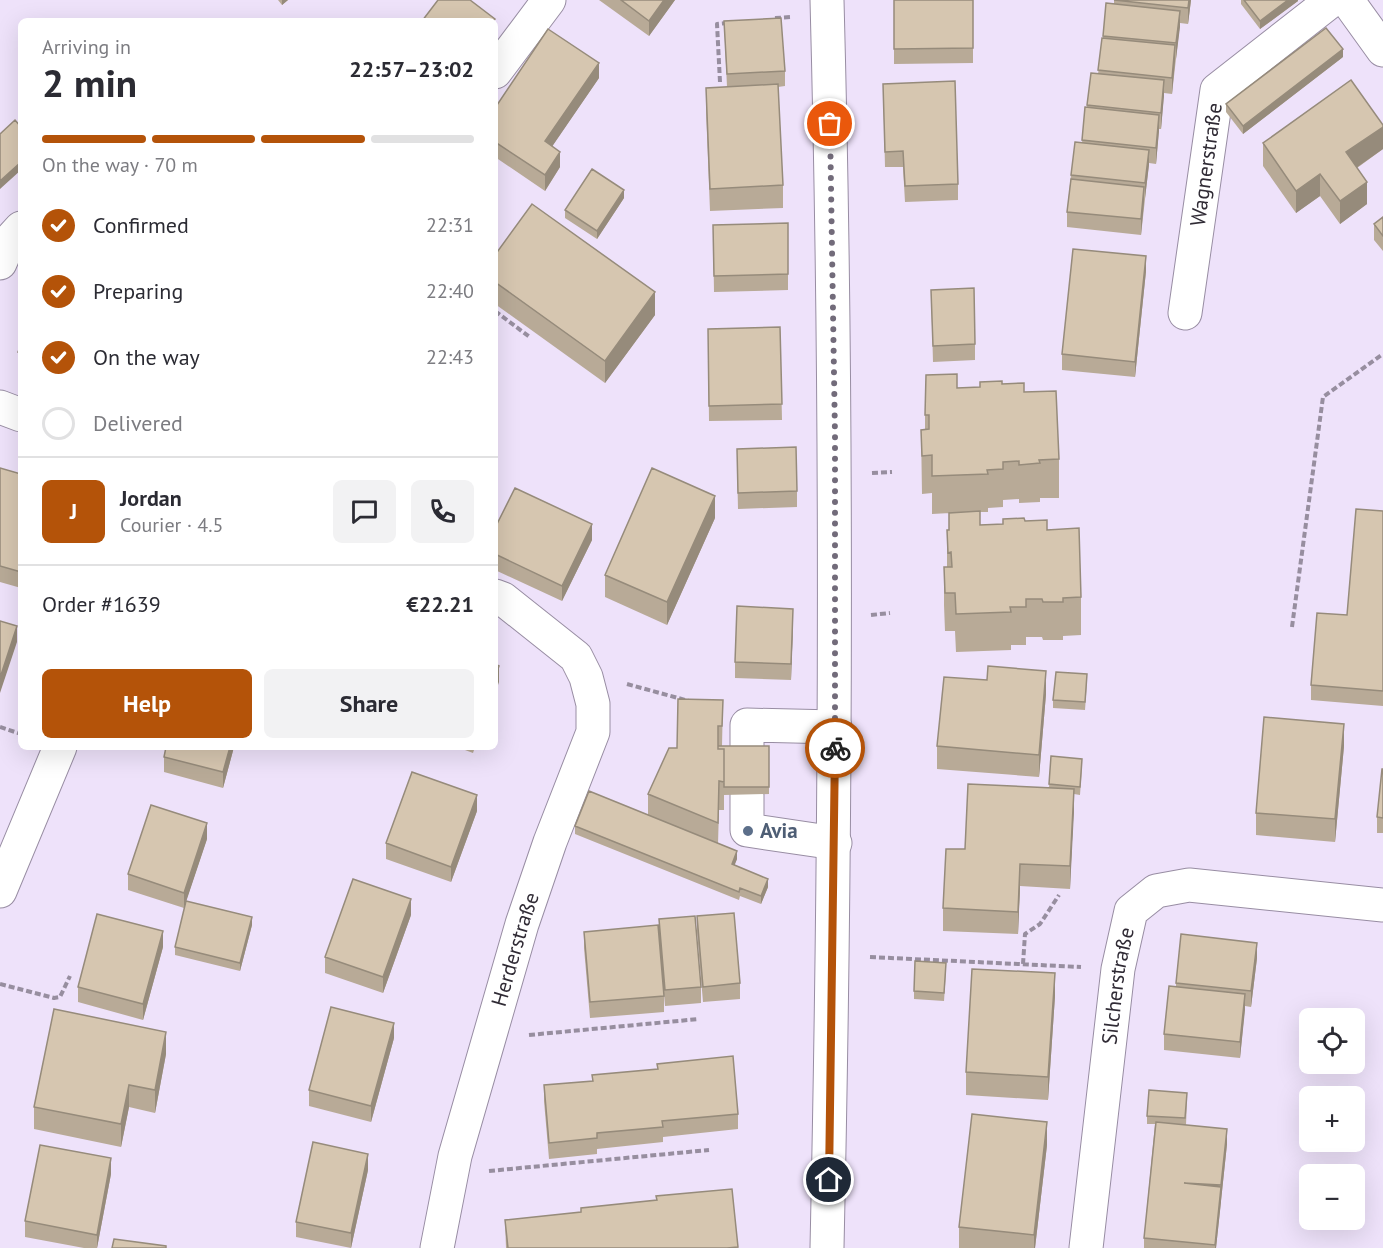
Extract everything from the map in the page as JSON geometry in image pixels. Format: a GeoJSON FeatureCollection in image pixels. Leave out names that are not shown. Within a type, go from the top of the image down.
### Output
{"type":"FeatureCollection","features":[{"type":"Feature","properties":{"kind":"street"},"geometry":{"type":"LineString","coordinates":[[498,68],[549,0]]}},
{"type":"Feature","properties":{"kind":"street","name":"Wagnerstraße"},"geometry":{"type":"LineString","coordinates":[[1185,313],[1217,90],[1332,0]]}},
{"type":"Feature","properties":{"kind":"street"},"geometry":{"type":"LineString","coordinates":[[1347,0],[1383,50]]}},
{"type":"Feature","properties":{"kind":"street"},"geometry":{"type":"LineString","coordinates":[[828,6],[835,436],[835,843],[828,1248]]}},
{"type":"Feature","properties":{"kind":"street"},"geometry":{"type":"LineString","coordinates":[[0,263],[10,240],[18,231]]}},
{"type":"Feature","properties":{"kind":"street"},"geometry":{"type":"LineString","coordinates":[[0,407],[18,414]]}},
{"type":"Feature","properties":{"kind":"street"},"geometry":{"type":"LineString","coordinates":[[498,597],[581,667]]}},
{"type":"Feature","properties":{"kind":"street","name":"Herderstraße"},"geometry":{"type":"LineString","coordinates":[[437,1248],[455,1156],[522,924],[592,732],[593,704],[581,667]]}},
{"type":"Feature","properties":{"kind":"street"},"geometry":{"type":"LineString","coordinates":[[747,754],[747,725],[835,727]]}},
{"type":"Feature","properties":{"kind":"street"},"geometry":{"type":"LineString","coordinates":[[0,891],[59,750]]}},
{"type":"Feature","properties":{"kind":"street"},"geometry":{"type":"LineString","coordinates":[[747,795],[747,830],[835,843]]}},
{"type":"Feature","properties":{"kind":"street","name":"Silcherstraße"},"geometry":{"type":"LineString","coordinates":[[1086,1248],[1118,969],[1131,911],[1156,891],[1189,885],[1383,905]]}},
{"type":"Feature","properties":{"kind":"path"},"geometry":{"type":"LineString","coordinates":[[772,19],[828,6]]}},
{"type":"Feature","properties":{"kind":"path"},"geometry":{"type":"LineString","coordinates":[[720,82],[717,24],[739,22]]}},
{"type":"Feature","properties":{"kind":"path"},"geometry":{"type":"LineString","coordinates":[[498,313],[531,338]]}},
{"type":"Feature","properties":{"kind":"path"},"geometry":{"type":"LineString","coordinates":[[1292,627],[1323,397],[1383,354]]}},
{"type":"Feature","properties":{"kind":"path"},"geometry":{"type":"LineString","coordinates":[[861,616],[890,613]]}},
{"type":"Feature","properties":{"kind":"path"},"geometry":{"type":"LineString","coordinates":[[581,667],[633,685],[696,702]]}},
{"type":"Feature","properties":{"kind":"path"},"geometry":{"type":"LineString","coordinates":[[0,727],[18,733]]}},
{"type":"Feature","properties":{"kind":"path"},"geometry":{"type":"LineString","coordinates":[[1023,964],[1025,934],[1040,924],[1059,895]]}},
{"type":"Feature","properties":{"kind":"path"},"geometry":{"type":"LineString","coordinates":[[869,957],[1118,969]]}},
{"type":"Feature","properties":{"kind":"path"},"geometry":{"type":"LineString","coordinates":[[0,984],[54,998],[60,997],[70,976]]}},
{"type":"Feature","properties":{"kind":"path"},"geometry":{"type":"LineString","coordinates":[[489,1038],[699,1019]]}},
{"type":"Feature","properties":{"kind":"path"},"geometry":{"type":"LineString","coordinates":[[452,1175],[709,1150]]}},
{"type":"Feature","properties":{"kind":"building"},"geometry":{"type":"Polygon","coordinates":[[[438,0],[470,0],[494,18],[424,18],[438,0]]]}},
{"type":"Feature","properties":{"kind":"building"},"geometry":{"type":"Polygon","coordinates":[[[621,0],[664,0],[649,21],[621,0]]]}},
{"type":"Feature","properties":{"kind":"building"},"geometry":{"type":"Polygon","coordinates":[[[894,0],[973,0],[973,48],[894,49],[894,0]]]}},
{"type":"Feature","properties":{"kind":"building"},"geometry":{"type":"Polygon","coordinates":[[[1114,0],[1189,0],[1188,8],[1114,0]]]}},
{"type":"Feature","properties":{"kind":"building"},"geometry":{"type":"Polygon","coordinates":[[[1244,0],[1288,0],[1260,21],[1244,0]]]}},
{"type":"Feature","properties":{"kind":"building"},"geometry":{"type":"Polygon","coordinates":[[[1106,3],[1180,11],[1176,43],[1103,36],[1106,3]]]}},
{"type":"Feature","properties":{"kind":"building"},"geometry":{"type":"Polygon","coordinates":[[[781,18],[785,71],[727,74],[724,21],[781,18]]]}},
{"type":"Feature","properties":{"kind":"building"},"geometry":{"type":"Polygon","coordinates":[[[1326,28],[1343,49],[1243,126],[1226,104],[1326,28]]]}},
{"type":"Feature","properties":{"kind":"building"},"geometry":{"type":"Polygon","coordinates":[[[548,29],[599,63],[545,141],[560,152],[545,175],[498,144],[498,104],[548,29]]]}},
{"type":"Feature","properties":{"kind":"building"},"geometry":{"type":"Polygon","coordinates":[[[1102,38],[1175,45],[1172,78],[1098,70],[1102,38]]]}},
{"type":"Feature","properties":{"kind":"building"},"geometry":{"type":"Polygon","coordinates":[[[1091,73],[1164,80],[1161,113],[1087,105],[1091,73]]]}},
{"type":"Feature","properties":{"kind":"building"},"geometry":{"type":"Polygon","coordinates":[[[1351,80],[1383,125],[1346,152],[1367,182],[1340,201],[1320,174],[1296,191],[1263,143],[1351,80]]]}},
{"type":"Feature","properties":{"kind":"building"},"geometry":{"type":"Polygon","coordinates":[[[955,81],[958,184],[905,186],[903,151],[885,152],[883,84],[955,81]]]}},
{"type":"Feature","properties":{"kind":"building"},"geometry":{"type":"Polygon","coordinates":[[[778,84],[783,185],[710,189],[706,88],[778,84]]]}},
{"type":"Feature","properties":{"kind":"building"},"geometry":{"type":"Polygon","coordinates":[[[1085,107],[1159,115],[1156,148],[1082,140],[1085,107]]]}},
{"type":"Feature","properties":{"kind":"building"},"geometry":{"type":"Polygon","coordinates":[[[15,120],[18,124],[18,165],[0,181],[0,134],[15,120]]]}},
{"type":"Feature","properties":{"kind":"building"},"geometry":{"type":"Polygon","coordinates":[[[1075,142],[1149,150],[1145,183],[1071,175],[1075,142]]]}},
{"type":"Feature","properties":{"kind":"building"},"geometry":{"type":"Polygon","coordinates":[[[592,169],[624,190],[597,231],[565,210],[592,169]]]}},
{"type":"Feature","properties":{"kind":"building"},"geometry":{"type":"Polygon","coordinates":[[[1071,179],[1144,187],[1141,219],[1067,212],[1071,179]]]}},
{"type":"Feature","properties":{"kind":"building"},"geometry":{"type":"Polygon","coordinates":[[[532,204],[655,292],[605,361],[498,284],[498,251],[532,204]]]}},
{"type":"Feature","properties":{"kind":"building"},"geometry":{"type":"Polygon","coordinates":[[[1383,217],[1383,236],[1374,224],[1383,217]]]}},
{"type":"Feature","properties":{"kind":"building"},"geometry":{"type":"Polygon","coordinates":[[[788,223],[788,274],[714,276],[713,225],[788,223]]]}},
{"type":"Feature","properties":{"kind":"building"},"geometry":{"type":"Polygon","coordinates":[[[1073,249],[1146,256],[1135,362],[1062,354],[1073,249]]]}},
{"type":"Feature","properties":{"kind":"building"},"geometry":{"type":"Polygon","coordinates":[[[974,288],[975,344],[933,346],[931,290],[974,288]]]}},
{"type":"Feature","properties":{"kind":"building"},"geometry":{"type":"Polygon","coordinates":[[[780,327],[782,404],[709,406],[708,329],[780,327]]]}},
{"type":"Feature","properties":{"kind":"building"},"geometry":{"type":"Polygon","coordinates":[[[957,374],[957,388],[980,387],[980,382],[1002,381],[1002,384],[1024,383],[1024,392],[1056,391],[1059,459],[1039,460],[1040,463],[1019,465],[1019,461],[1003,462],[1003,469],[987,470],[988,474],[932,476],[932,455],[922,456],[921,430],[929,429],[929,415],[925,415],[926,375],[957,374]]]}},
{"type":"Feature","properties":{"kind":"building"},"geometry":{"type":"Polygon","coordinates":[[[796,447],[797,491],[738,493],[737,449],[796,447]]]}},
{"type":"Feature","properties":{"kind":"building"},"geometry":{"type":"Polygon","coordinates":[[[0,468],[18,473],[18,571],[0,566],[0,468]]]}},
{"type":"Feature","properties":{"kind":"building"},"geometry":{"type":"Polygon","coordinates":[[[652,468],[715,496],[667,602],[605,575],[652,468]]]}},
{"type":"Feature","properties":{"kind":"building"},"geometry":{"type":"Polygon","coordinates":[[[515,488],[592,524],[562,586],[498,555],[498,522],[515,488]]]}},
{"type":"Feature","properties":{"kind":"building"},"geometry":{"type":"Polygon","coordinates":[[[1356,509],[1383,511],[1383,691],[1311,685],[1317,613],[1347,615],[1356,509]]]}},
{"type":"Feature","properties":{"kind":"building"},"geometry":{"type":"Polygon","coordinates":[[[980,511],[980,525],[1003,524],[1003,519],[1024,518],[1025,521],[1047,520],[1047,530],[1079,528],[1081,597],[1063,598],[1063,602],[1026,599],[1026,607],[1010,607],[1011,612],[956,614],[955,593],[945,593],[944,567],[952,567],[951,552],[948,553],[949,513],[980,511]]]}},
{"type":"Feature","properties":{"kind":"building"},"geometry":{"type":"Polygon","coordinates":[[[737,606],[793,609],[791,664],[735,662],[737,606]]]}},
{"type":"Feature","properties":{"kind":"building"},"geometry":{"type":"Polygon","coordinates":[[[0,621],[17,626],[0,678],[0,621]]]}},
{"type":"Feature","properties":{"kind":"building"},"geometry":{"type":"Polygon","coordinates":[[[988,666],[1046,671],[1039,755],[937,746],[944,677],[987,680],[988,666]]]}},
{"type":"Feature","properties":{"kind":"building"},"geometry":{"type":"Polygon","coordinates":[[[1056,672],[1087,674],[1085,702],[1053,700],[1056,672]]]}},
{"type":"Feature","properties":{"kind":"building"},"geometry":{"type":"Polygon","coordinates":[[[678,699],[723,700],[722,726],[718,726],[718,749],[724,749],[724,782],[719,781],[718,823],[648,794],[669,748],[677,748],[678,699]]]}},
{"type":"Feature","properties":{"kind":"building"},"geometry":{"type":"Polygon","coordinates":[[[1264,717],[1344,724],[1335,819],[1256,813],[1264,717]]]}},
{"type":"Feature","properties":{"kind":"building"},"geometry":{"type":"Polygon","coordinates":[[[718,746],[769,746],[769,787],[724,787],[724,749],[718,749],[718,746]]]}},
{"type":"Feature","properties":{"kind":"building"},"geometry":{"type":"Polygon","coordinates":[[[165,750],[229,750],[223,772],[164,757],[165,750]]]}},
{"type":"Feature","properties":{"kind":"building"},"geometry":{"type":"Polygon","coordinates":[[[1051,756],[1082,759],[1080,787],[1049,784],[1051,756]]]}},
{"type":"Feature","properties":{"kind":"building"},"geometry":{"type":"Polygon","coordinates":[[[1383,769],[1383,818],[1377,817],[1383,769]]]}},
{"type":"Feature","properties":{"kind":"building"},"geometry":{"type":"Polygon","coordinates":[[[412,772],[477,795],[451,867],[386,843],[412,772]]]}},
{"type":"Feature","properties":{"kind":"building"},"geometry":{"type":"Polygon","coordinates":[[[968,784],[1074,789],[1070,866],[1020,864],[1018,912],[943,908],[946,849],[965,849],[968,784]]]}},
{"type":"Feature","properties":{"kind":"building"},"geometry":{"type":"Polygon","coordinates":[[[589,791],[737,851],[732,864],[768,879],[761,896],[740,888],[739,892],[575,826],[589,791]]]}},
{"type":"Feature","properties":{"kind":"building"},"geometry":{"type":"Polygon","coordinates":[[[151,805],[207,823],[184,893],[128,874],[151,805]]]}},
{"type":"Feature","properties":{"kind":"building"},"geometry":{"type":"Polygon","coordinates":[[[353,879],[411,899],[383,977],[325,957],[353,879]]]}},
{"type":"Feature","properties":{"kind":"building"},"geometry":{"type":"Polygon","coordinates":[[[186,901],[252,917],[240,963],[175,947],[186,901]]]}},
{"type":"Feature","properties":{"kind":"building"},"geometry":{"type":"Polygon","coordinates":[[[734,913],[740,983],[703,987],[697,916],[734,913]]]}},
{"type":"Feature","properties":{"kind":"building"},"geometry":{"type":"Polygon","coordinates":[[[97,914],[163,931],[143,1004],[78,987],[97,914]]]}},
{"type":"Feature","properties":{"kind":"building"},"geometry":{"type":"Polygon","coordinates":[[[695,916],[701,987],[665,990],[659,919],[695,916]]]}},
{"type":"Feature","properties":{"kind":"building"},"geometry":{"type":"Polygon","coordinates":[[[658,925],[664,996],[590,1002],[584,932],[658,925]]]}},
{"type":"Feature","properties":{"kind":"building"},"geometry":{"type":"Polygon","coordinates":[[[1181,934],[1257,943],[1251,991],[1176,983],[1181,934]]]}},
{"type":"Feature","properties":{"kind":"building"},"geometry":{"type":"Polygon","coordinates":[[[915,961],[946,963],[944,993],[914,991],[915,961]]]}},
{"type":"Feature","properties":{"kind":"building"},"geometry":{"type":"Polygon","coordinates":[[[972,969],[1055,973],[1048,1077],[966,1072],[972,969]]]}},
{"type":"Feature","properties":{"kind":"building"},"geometry":{"type":"Polygon","coordinates":[[[1169,986],[1245,994],[1240,1042],[1164,1034],[1169,986]]]}},
{"type":"Feature","properties":{"kind":"building"},"geometry":{"type":"Polygon","coordinates":[[[331,1007],[394,1023],[371,1106],[309,1090],[331,1007]]]}},
{"type":"Feature","properties":{"kind":"building"},"geometry":{"type":"Polygon","coordinates":[[[54,1009],[166,1032],[155,1090],[129,1085],[121,1124],[34,1107],[54,1009]]]}},
{"type":"Feature","properties":{"kind":"building"},"geometry":{"type":"Polygon","coordinates":[[[733,1056],[738,1114],[662,1121],[663,1127],[597,1133],[597,1138],[549,1143],[544,1085],[593,1081],[592,1075],[658,1069],[657,1064],[733,1056]]]}},
{"type":"Feature","properties":{"kind":"building"},"geometry":{"type":"Polygon","coordinates":[[[1149,1090],[1187,1093],[1185,1118],[1147,1116],[1149,1090]]]}},
{"type":"Feature","properties":{"kind":"building"},"geometry":{"type":"Polygon","coordinates":[[[972,1114],[1047,1122],[1034,1235],[959,1227],[972,1114]]]}},
{"type":"Feature","properties":{"kind":"building"},"geometry":{"type":"Polygon","coordinates":[[[1156,1122],[1227,1129],[1221,1185],[1184,1183],[1221,1187],[1215,1245],[1144,1238],[1156,1122]]]}},
{"type":"Feature","properties":{"kind":"building"},"geometry":{"type":"Polygon","coordinates":[[[313,1142],[368,1154],[351,1233],[296,1222],[313,1142]]]}},
{"type":"Feature","properties":{"kind":"building"},"geometry":{"type":"Polygon","coordinates":[[[40,1145],[111,1158],[97,1235],[25,1221],[40,1145]]]}},
{"type":"Feature","properties":{"kind":"building"},"geometry":{"type":"Polygon","coordinates":[[[732,1189],[738,1247],[508,1248],[505,1220],[581,1212],[581,1208],[657,1200],[656,1196],[732,1189]]]}},
{"type":"Feature","properties":{"kind":"building"},"geometry":{"type":"Polygon","coordinates":[[[114,1239],[166,1246],[166,1248],[112,1248],[114,1239]]]}},
{"type":"Feature","properties":{"kind":"way so far"},"geometry":{"type":"LineString","coordinates":[[830,124],[835,436],[835,748]]}},
{"type":"Feature","properties":{"kind":"place","name":"Avia"},"geometry":{"type":"Point","coordinates":[748,831]}},
{"type":"Feature","properties":{"kind":"route"},"geometry":{"type":"LineString","coordinates":[[829,1180],[834,956],[835,748]]}}]}
